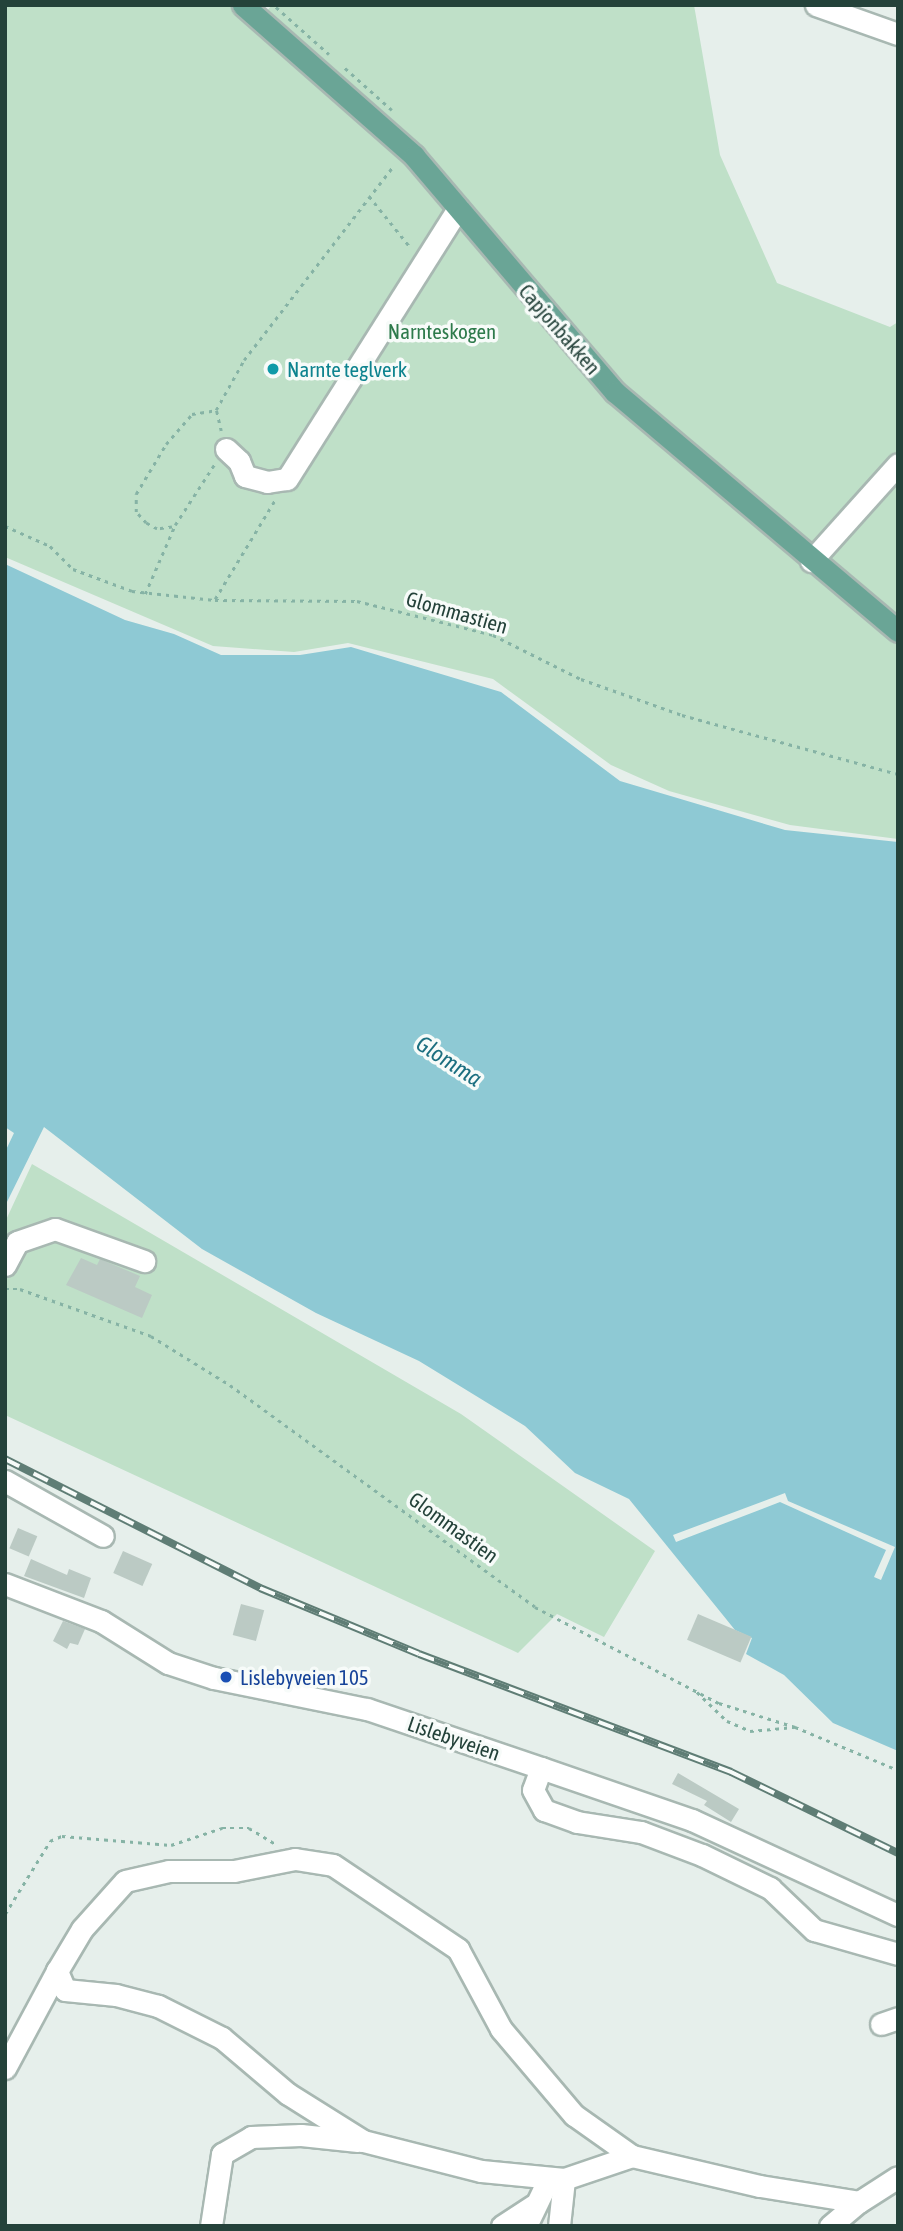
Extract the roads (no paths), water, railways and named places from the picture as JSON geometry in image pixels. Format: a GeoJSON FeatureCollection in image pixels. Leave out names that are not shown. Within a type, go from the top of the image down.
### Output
{"type":"FeatureCollection","features":[{"type":"Feature","properties":{"kind":"main road","name":"Capjonbakken"},"geometry":{"type":"LineString","coordinates":[[245,6],[407,149],[615,391],[811,561],[898,631]]}},
{"type":"Feature","properties":{"kind":"street"},"geometry":{"type":"LineString","coordinates":[[816,5],[898,34]]}},
{"type":"Feature","properties":{"kind":"street"},"geometry":{"type":"LineString","coordinates":[[226,449],[239,461],[245,476],[267,482],[287,479],[458,208]]}},
{"type":"Feature","properties":{"kind":"street"},"geometry":{"type":"LineString","coordinates":[[811,561],[898,464]]}},
{"type":"Feature","properties":{"kind":"street"},"geometry":{"type":"LineString","coordinates":[[5,1265],[17,1242],[55,1229],[144,1261]]}},
{"type":"Feature","properties":{"kind":"street"},"geometry":{"type":"LineString","coordinates":[[5,1481],[103,1536]]}},
{"type":"Feature","properties":{"kind":"street","name":"Lislebyveien"},"geometry":{"type":"LineString","coordinates":[[5,1584],[101,1621],[168,1663],[214,1678],[367,1709],[692,1820],[898,1915]]}},
{"type":"Feature","properties":{"kind":"street"},"geometry":{"type":"LineString","coordinates":[[541,1768],[533,1790],[544,1810],[577,1822],[641,1832],[702,1855],[770,1888],[814,1930],[898,1954]]}},
{"type":"Feature","properties":{"kind":"street"},"geometry":{"type":"LineString","coordinates":[[5,2068],[82,1929],[125,1881],[169,1871],[234,1871],[295,1859],[333,1865],[458,1949],[501,2029],[574,2115],[632,2156],[760,2186],[859,2202]]}},
{"type":"Feature","properties":{"kind":"street"},"geometry":{"type":"LineString","coordinates":[[57,1971],[65,1990],[116,1995],[158,2006],[222,2039],[288,2094],[363,2141]]}},
{"type":"Feature","properties":{"kind":"street"},"geometry":{"type":"LineString","coordinates":[[211,2226],[222,2154],[251,2137],[301,2135],[363,2141],[481,2171],[557,2178],[632,2156]]}},
{"type":"Feature","properties":{"kind":"street"},"geometry":{"type":"LineString","coordinates":[[830,2226],[859,2202],[898,2177]]}},
{"type":"Feature","properties":{"kind":"street"},"geometry":{"type":"LineString","coordinates":[[502,2226],[529,2216],[557,2178]]}},
{"type":"Feature","properties":{"kind":"street"},"geometry":{"type":"LineString","coordinates":[[557,2178],[559,2226]]}},
{"type":"Feature","properties":{"kind":"water","name":"Glomma"},"geometry":{"type":"Polygon","coordinates":[[[5,564],[125,620],[174,634],[221,655],[300,655],[351,647],[501,692],[620,781],[785,830],[898,842],[898,1751],[833,1723],[784,1675],[746,1654],[752,1638],[735,1630],[629,1499],[575,1473],[525,1426],[419,1361],[316,1313],[202,1249],[44,1127],[5,1206],[5,1152],[14,1133],[5,1127],[5,564]]]}},
{"type":"Feature","properties":{"kind":"railway"},"geometry":{"type":"LineString","coordinates":[[5,1459],[260,1588],[419,1654],[731,1772],[898,1853]]}},
{"type":"Feature","properties":{"kind":"place","name":"Narnte teglverk"},"geometry":{"type":"Point","coordinates":[273,369]}},
{"type":"Feature","properties":{"kind":"place","name":"Lislebyveien 105"},"geometry":{"type":"Point","coordinates":[226,1677]}},
{"type":"Feature","properties":{"kind":"park label","name":"Narnteskogen"},"geometry":{"type":"Point","coordinates":[442,331]}}]}
